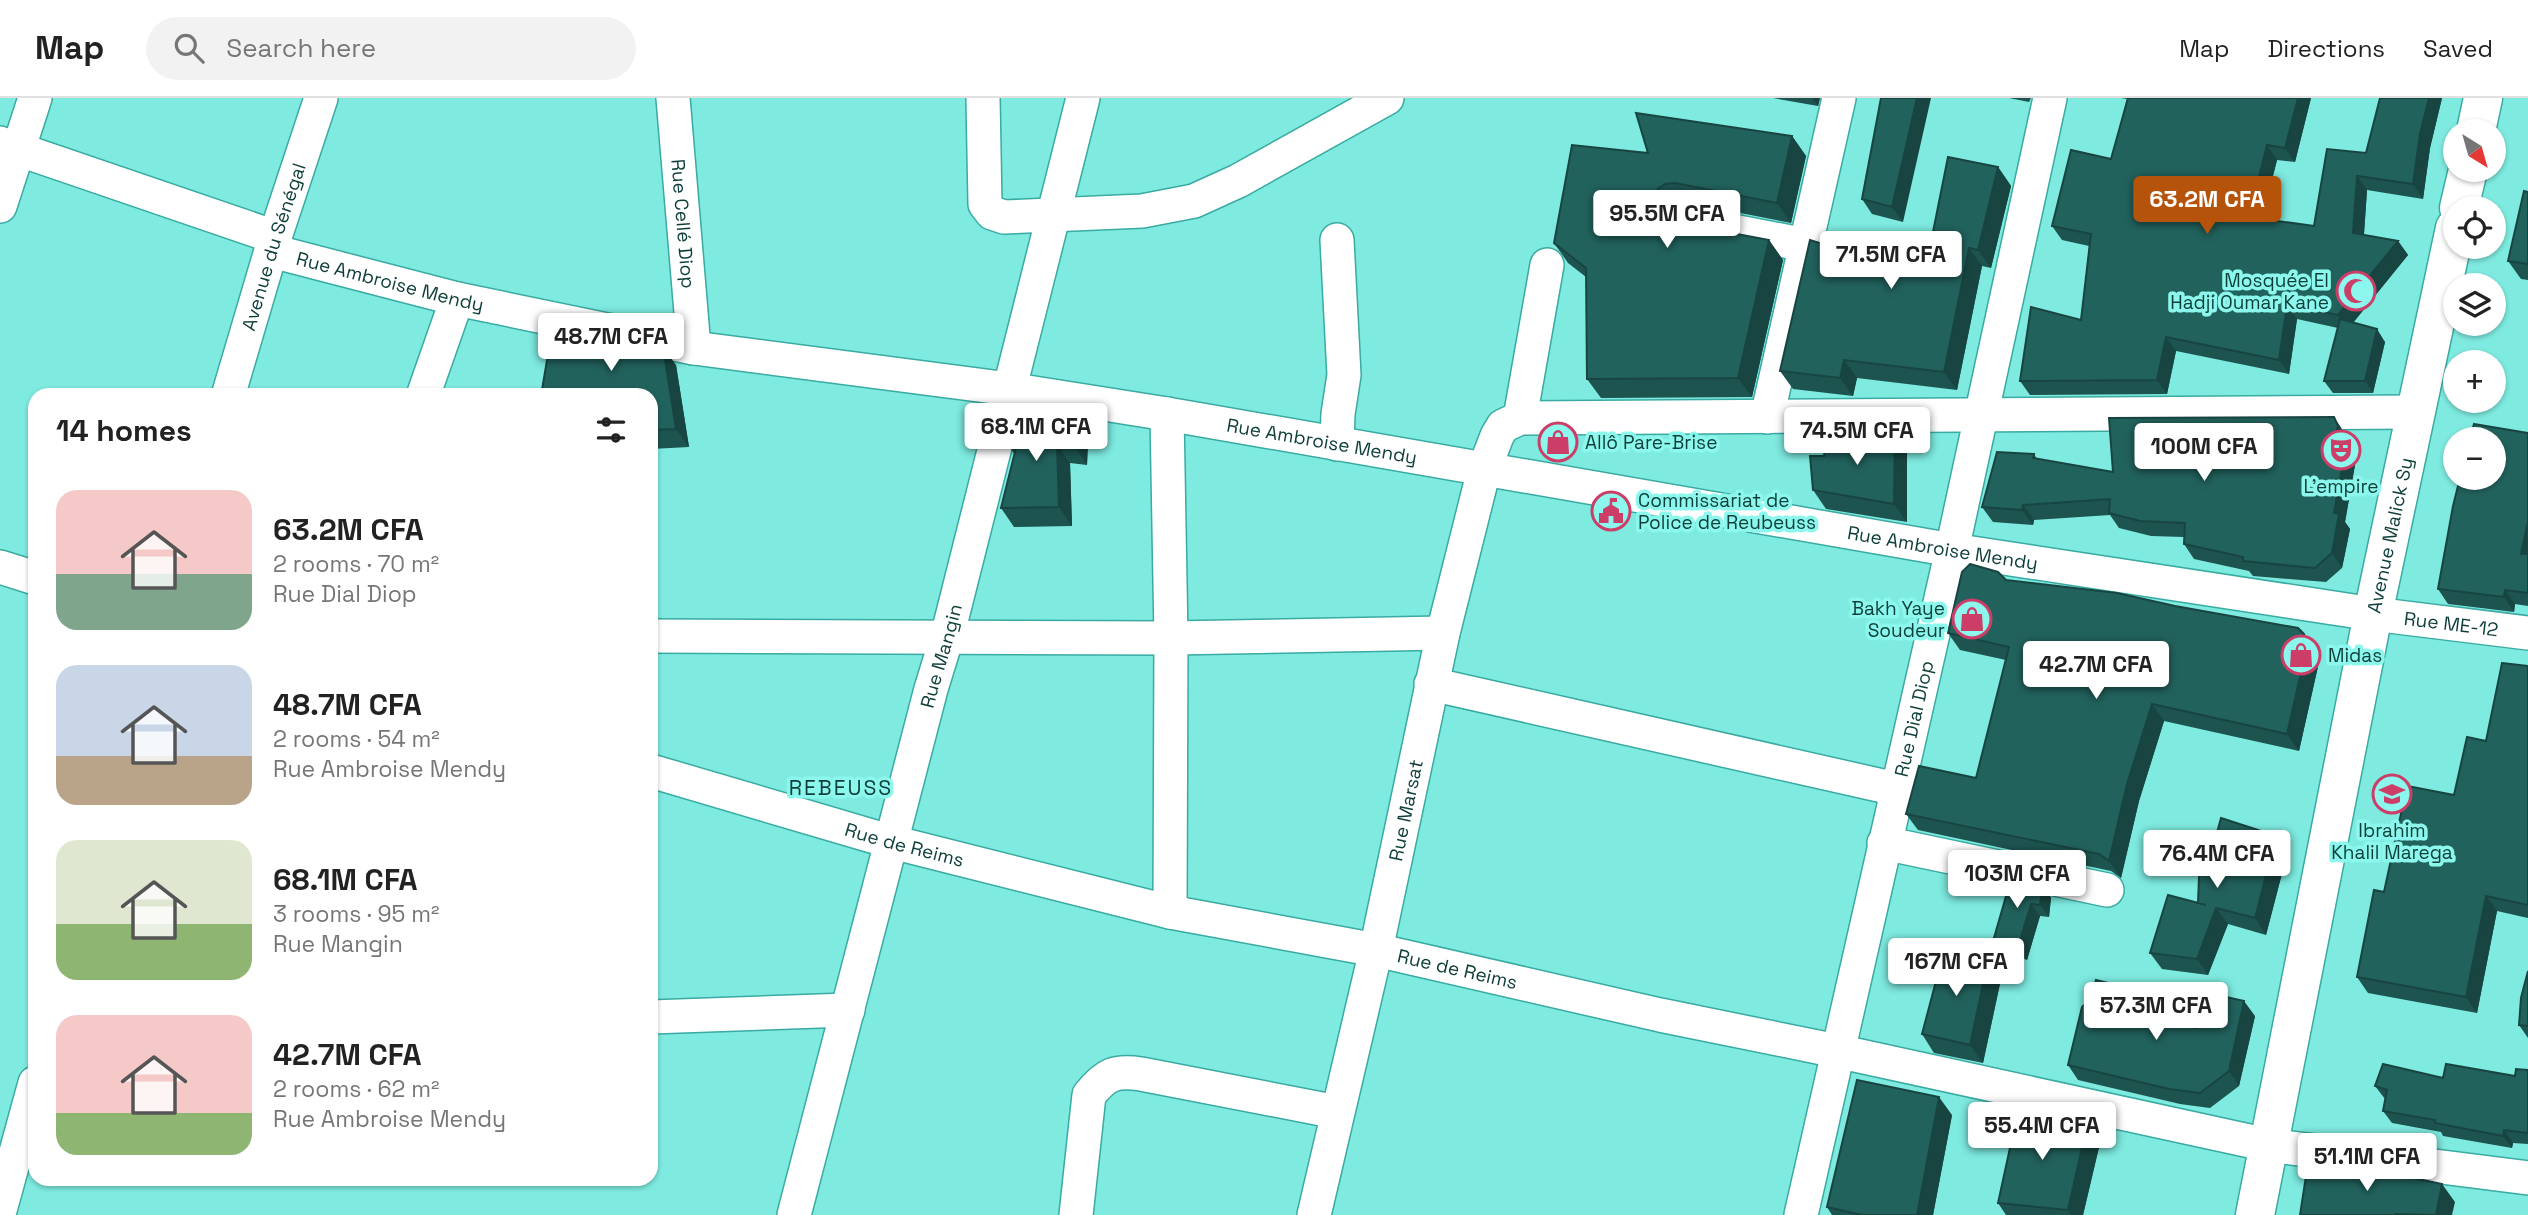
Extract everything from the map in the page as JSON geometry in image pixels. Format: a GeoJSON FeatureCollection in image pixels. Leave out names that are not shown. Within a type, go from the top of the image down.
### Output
{"type":"FeatureCollection","features":[{"type":"Feature","properties":{"kind":"main road"},"geometry":{"type":"LineString","coordinates":[[2479,119],[2483,98]]}},
{"type":"Feature","properties":{"kind":"main road","name":"Avenue Malick Sy"},"geometry":{"type":"LineString","coordinates":[[2255,1215],[2373,614],[2448,259]]}},
{"type":"Feature","properties":{"kind":"street"},"geometry":{"type":"LineString","coordinates":[[0,206],[9,146],[35,98]]}},
{"type":"Feature","properties":{"kind":"street","name":"Avenue du Sénégal"},"geometry":{"type":"LineString","coordinates":[[230,388],[321,98]]}},
{"type":"Feature","properties":{"kind":"street","name":"Rue Cellé Diop"},"geometry":{"type":"LineString","coordinates":[[673,98],[694,348]]}},
{"type":"Feature","properties":{"kind":"street"},"geometry":{"type":"LineString","coordinates":[[983,98],[985,204],[992,213],[1004,217],[1142,211],[1194,201],[1238,181],[1387,98]]}},
{"type":"Feature","properties":{"kind":"street","name":"Rue Mangin"},"geometry":{"type":"LineString","coordinates":[[794,1215],[947,637],[1083,98]]}},
{"type":"Feature","properties":{"kind":"street"},"geometry":{"type":"LineString","coordinates":[[1768,417],[1839,98]]}},
{"type":"Feature","properties":{"kind":"street","name":"Rue Dial Diop"},"geometry":{"type":"LineString","coordinates":[[1801,1215],[1952,550],[2050,98]]}},
{"type":"Feature","properties":{"kind":"street","name":"Rue Ambroise Mendy"},"geometry":{"type":"LineString","coordinates":[[9,146],[274,244],[457,299],[694,348],[1167,414],[1952,550],[2373,614]]}},
{"type":"Feature","properties":{"kind":"street"},"geometry":{"type":"LineString","coordinates":[[1686,222],[1806,245]]}},
{"type":"Feature","properties":{"kind":"street"},"geometry":{"type":"LineString","coordinates":[[1337,240],[1344,375],[1337,444]]}},
{"type":"Feature","properties":{"kind":"street"},"geometry":{"type":"LineString","coordinates":[[1546,265],[1520,418],[2416,412]]}},
{"type":"Feature","properties":{"kind":"street"},"geometry":{"type":"LineString","coordinates":[[425,388],[457,299]]}},
{"type":"Feature","properties":{"kind":"street"},"geometry":{"type":"LineString","coordinates":[[1167,414],[1171,638],[1170,912]]}},
{"type":"Feature","properties":{"kind":"street","name":"Rue Marsat"},"geometry":{"type":"LineString","coordinates":[[1314,1215],[1376,950],[1431,684],[1484,470],[1503,426],[1520,418]]}},
{"type":"Feature","properties":{"kind":"street"},"geometry":{"type":"LineString","coordinates":[[0,567],[28,576]]}},
{"type":"Feature","properties":{"kind":"street","name":"Rue ME-12"},"geometry":{"type":"LineString","coordinates":[[2373,614],[2528,633]]}},
{"type":"Feature","properties":{"kind":"street"},"geometry":{"type":"LineString","coordinates":[[658,636],[1171,638],[1443,633]]}},
{"type":"Feature","properties":{"kind":"street"},"geometry":{"type":"LineString","coordinates":[[1431,684],[1896,789]]}},
{"type":"Feature","properties":{"kind":"street","name":"Rue de Reims"},"geometry":{"type":"LineString","coordinates":[[658,773],[892,842],[1170,912],[1376,950],[1660,1015],[2269,1145],[2528,1178]]}},
{"type":"Feature","properties":{"kind":"street"},"geometry":{"type":"LineString","coordinates":[[1884,843],[2107,890]]}},
{"type":"Feature","properties":{"kind":"street"},"geometry":{"type":"LineString","coordinates":[[658,1017],[848,1010]]}},
{"type":"Feature","properties":{"kind":"street"},"geometry":{"type":"LineString","coordinates":[[1076,1215],[1089,1095],[1111,1074],[1141,1074],[1337,1112]]}},
{"type":"Feature","properties":{"kind":"street"},"geometry":{"type":"LineString","coordinates":[[0,1210],[28,1108]]}},
{"type":"Feature","properties":{"kind":"building"},"geometry":{"type":"Polygon","coordinates":[[[1881,98],[1917,98],[1892,207],[1862,199],[1881,98]]]}},
{"type":"Feature","properties":{"kind":"building"},"geometry":{"type":"Polygon","coordinates":[[[2128,98],[2298,98],[2285,148],[2267,145],[2249,217],[2314,226],[2327,149],[2366,153],[2380,98],[2429,98],[2420,134],[2413,184],[2357,176],[2353,233],[2398,241],[2338,315],[2287,305],[2279,360],[2166,337],[2157,380],[2020,381],[2031,307],[2081,320],[2091,234],[2052,226],[2071,150],[2111,159],[2128,98]]]}},
{"type":"Feature","properties":{"kind":"building"},"geometry":{"type":"Polygon","coordinates":[[[1636,113],[1792,136],[1777,203],[1675,183],[1665,184],[1658,189],[1654,198],[1654,209],[1668,221],[1769,240],[1738,378],[1587,379],[1586,268],[1554,243],[1572,145],[1648,153],[1636,113]]]}},
{"type":"Feature","properties":{"kind":"building"},"geometry":{"type":"Polygon","coordinates":[[[1948,157],[1998,167],[1978,250],[1969,248],[1944,372],[1844,360],[1840,378],[1780,371],[1810,240],[1897,267],[1901,250],[1928,257],[1948,157]]]}},
{"type":"Feature","properties":{"kind":"building"},"geometry":{"type":"Polygon","coordinates":[[[2524,191],[2528,192],[2528,264],[2508,261],[2524,191]]]}},
{"type":"Feature","properties":{"kind":"building"},"geometry":{"type":"Polygon","coordinates":[[[2340,319],[2377,329],[2365,381],[2324,381],[2340,319]]]}},
{"type":"Feature","properties":{"kind":"building"},"geometry":{"type":"Polygon","coordinates":[[[587,335],[663,347],[676,429],[658,430],[658,388],[542,388],[550,342],[587,335]]]}},
{"type":"Feature","properties":{"kind":"building"},"geometry":{"type":"Polygon","coordinates":[[[2334,417],[2338,426],[2332,447],[2345,451],[2334,513],[2339,514],[2332,553],[2315,568],[2243,561],[2243,557],[2184,544],[2185,523],[2140,521],[2109,513],[2110,499],[2023,505],[2022,510],[1982,507],[1997,452],[2034,454],[2033,458],[2113,472],[2109,418],[2334,417]]]}},
{"type":"Feature","properties":{"kind":"building"},"geometry":{"type":"Polygon","coordinates":[[[1005,422],[1075,423],[1074,446],[1057,445],[1059,507],[1001,508],[1018,440],[1004,439],[1005,422]]]}},
{"type":"Feature","properties":{"kind":"building"},"geometry":{"type":"Polygon","coordinates":[[[2506,429],[2528,433],[2528,521],[2521,554],[2528,554],[2528,593],[2505,590],[2504,597],[2438,589],[2457,490],[2506,490],[2506,429]]]}},
{"type":"Feature","properties":{"kind":"building"},"geometry":{"type":"Polygon","coordinates":[[[1895,431],[1894,504],[1813,490],[1810,456],[1824,456],[1826,437],[1864,436],[1895,431]]]}},
{"type":"Feature","properties":{"kind":"building"},"geometry":{"type":"Polygon","coordinates":[[[1970,564],[1998,572],[2006,580],[2117,593],[2298,628],[2304,634],[2307,646],[2287,734],[2152,704],[2127,784],[2109,861],[2099,854],[1906,814],[1919,766],[1976,778],[2009,647],[1948,633],[1962,572],[1970,564]]]}},
{"type":"Feature","properties":{"kind":"building"},"geometry":{"type":"Polygon","coordinates":[[[2502,663],[2528,666],[2528,905],[2486,896],[2466,997],[2357,977],[2374,890],[2384,892],[2407,786],[2454,795],[2467,737],[2486,741],[2502,663]]]}},
{"type":"Feature","properties":{"kind":"building"},"geometry":{"type":"Polygon","coordinates":[[[2221,818],[2267,833],[2275,841],[2255,918],[2216,908],[2197,959],[2150,953],[2168,895],[2198,903],[2199,877],[2206,854],[2211,855],[2221,818]]]}},
{"type":"Feature","properties":{"kind":"building"},"geometry":{"type":"Polygon","coordinates":[[[2011,879],[2043,885],[2040,905],[2031,904],[2018,947],[1994,938],[2011,879]]]}},
{"type":"Feature","properties":{"kind":"building"},"geometry":{"type":"Polygon","coordinates":[[[1944,951],[1988,961],[1970,1045],[1922,1034],[1944,951]]]}},
{"type":"Feature","properties":{"kind":"building"},"geometry":{"type":"Polygon","coordinates":[[[2528,971],[2528,1026],[2519,1025],[2521,998],[2528,971]]]}},
{"type":"Feature","properties":{"kind":"building"},"geometry":{"type":"Polygon","coordinates":[[[2096,980],[2132,989],[2125,1012],[2196,1028],[2204,992],[2244,1001],[2229,1071],[2200,1093],[2169,1089],[2068,1065],[2082,1007],[2090,1000],[2096,980]]]}},
{"type":"Feature","properties":{"kind":"building"},"geometry":{"type":"Polygon","coordinates":[[[2383,1064],[2443,1078],[2446,1064],[2515,1076],[2516,1069],[2528,1070],[2528,1133],[2504,1130],[2503,1136],[2383,1111],[2387,1090],[2375,1086],[2383,1064]]]}},
{"type":"Feature","properties":{"kind":"building"},"geometry":{"type":"Polygon","coordinates":[[[1857,1080],[1939,1097],[1917,1215],[1862,1215],[1827,1207],[1857,1080]]]}},
{"type":"Feature","properties":{"kind":"building"},"geometry":{"type":"Polygon","coordinates":[[[2018,1111],[2087,1125],[2068,1210],[1998,1203],[2018,1111]]]}},
{"type":"Feature","properties":{"kind":"building"},"geometry":{"type":"Polygon","coordinates":[[[2327,1162],[2399,1172],[2399,1175],[2442,1184],[2436,1215],[2300,1215],[2306,1176],[2327,1162]]]}},
{"type":"Feature","properties":{"kind":"place","name":"Mosquée El Hadji Oumar Kane"},"geometry":{"type":"Point","coordinates":[2356,291]}},
{"type":"Feature","properties":{"kind":"place","name":"Allô Pare-Brise"},"geometry":{"type":"Point","coordinates":[1558,442]}},
{"type":"Feature","properties":{"kind":"place","name":"L'empire"},"geometry":{"type":"Point","coordinates":[2341,450]}},
{"type":"Feature","properties":{"kind":"place","name":"Commissariat de Police de Reubeuss"},"geometry":{"type":"Point","coordinates":[1611,511]}},
{"type":"Feature","properties":{"kind":"place","name":"Bakh Yaye Soudeur"},"geometry":{"type":"Point","coordinates":[1972,619]}},
{"type":"Feature","properties":{"kind":"place","name":"Midas"},"geometry":{"type":"Point","coordinates":[2301,655]}},
{"type":"Feature","properties":{"kind":"place","name":"Ibrahim Khalil Marega"},"geometry":{"type":"Point","coordinates":[2392,794]}},
{"type":"Feature","properties":{"kind":"district","name":"REBEUSS"},"geometry":{"type":"Point","coordinates":[841,787]}}]}
